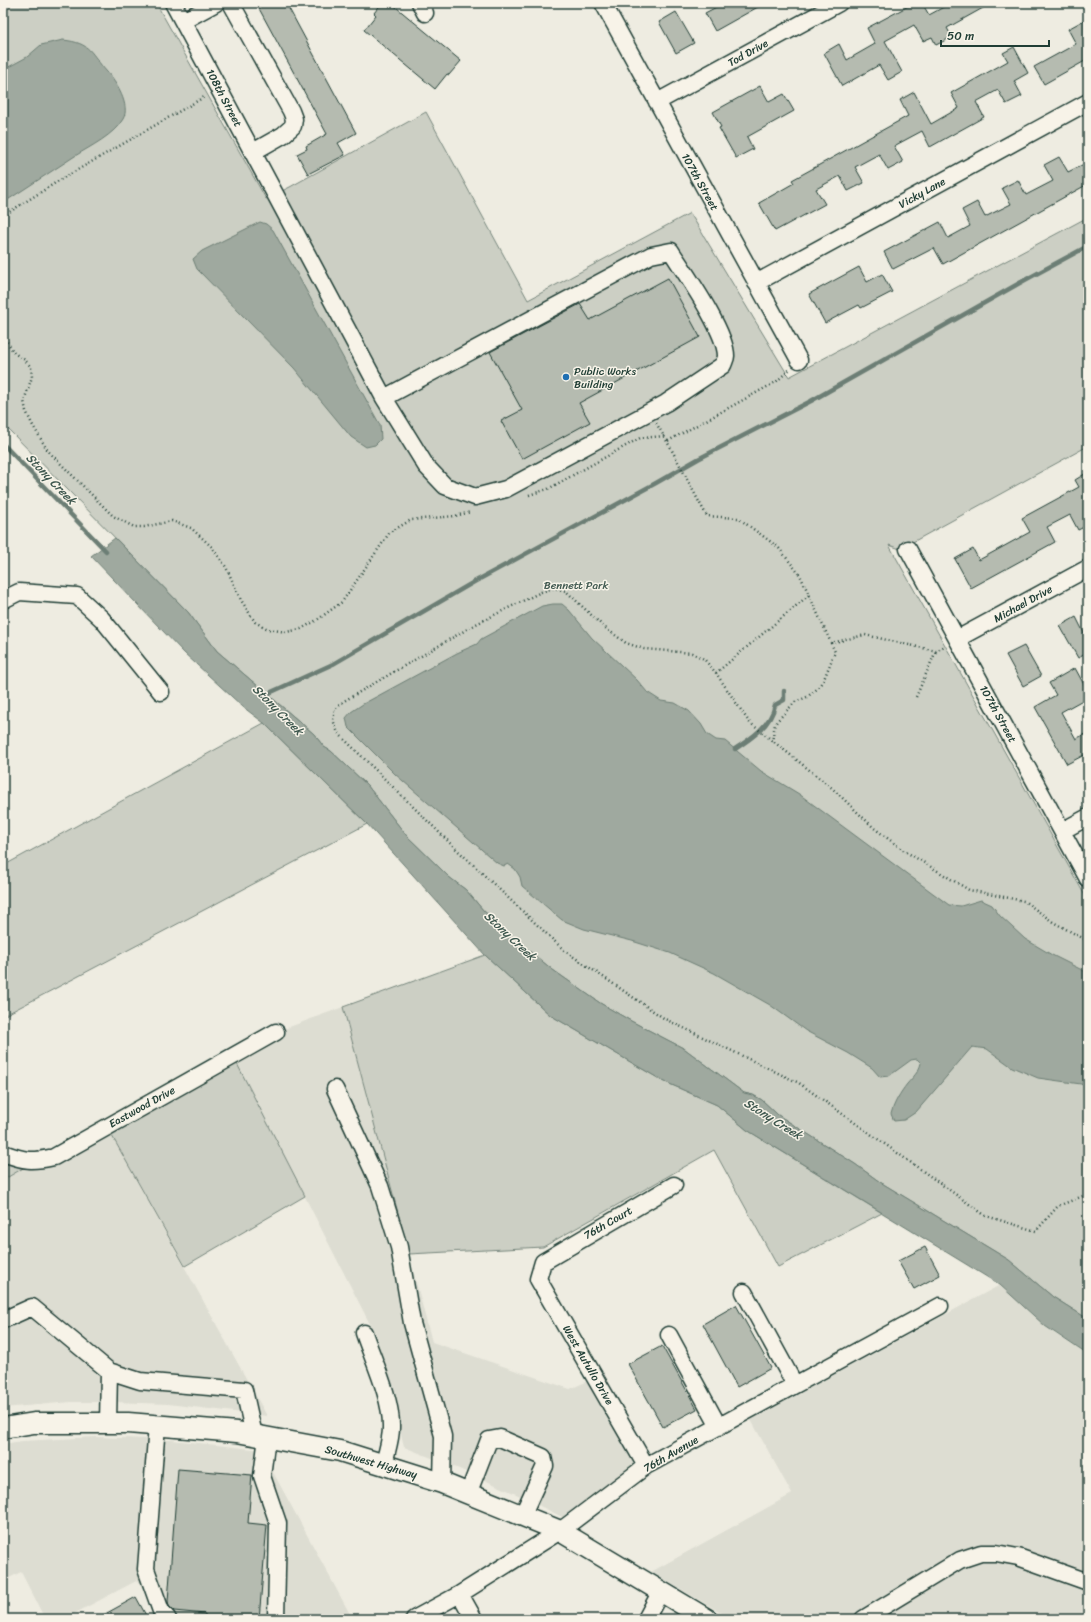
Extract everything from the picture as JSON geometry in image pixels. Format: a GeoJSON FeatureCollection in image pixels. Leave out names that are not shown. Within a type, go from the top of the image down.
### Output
{"type":"FeatureCollection","features":[{"type":"Feature","properties":{"kind":"main road","name":"Southwest Highway"},"geometry":{"type":"LineString","coordinates":[[3,1428],[34,1423],[128,1423],[237,1432],[340,1451],[442,1483],[560,1531],[661,1591],[697,1616]]}},
{"type":"Feature","properties":{"kind":"street","name":"108th Street"},"geometry":{"type":"LineString","coordinates":[[173,3],[384,398],[426,466],[445,486],[475,497],[506,489],[666,403],[723,365],[726,357],[723,341],[712,319],[671,251],[650,255],[384,398]]}},
{"type":"Feature","properties":{"kind":"street"},"geometry":{"type":"LineString","coordinates":[[183,21],[216,3]]}},
{"type":"Feature","properties":{"kind":"street"},"geometry":{"type":"LineString","coordinates":[[231,3],[294,119],[293,126],[283,135],[253,152]]}},
{"type":"Feature","properties":{"kind":"street","name":"107th Street"},"geometry":{"type":"LineString","coordinates":[[602,3],[799,360]]}},
{"type":"Feature","properties":{"kind":"street","name":"Tod Drive"},"geometry":{"type":"LineString","coordinates":[[657,102],[839,3]]}},
{"type":"Feature","properties":{"kind":"street","name":"Vicky Lane"},"geometry":{"type":"LineString","coordinates":[[756,283],[1088,102]]}},
{"type":"Feature","properties":{"kind":"street","name":"107th Street"},"geometry":{"type":"LineString","coordinates":[[908,549],[1088,878]]}},
{"type":"Feature","properties":{"kind":"street","name":"Michael Drive"},"geometry":{"type":"LineString","coordinates":[[957,639],[1088,568]]}},
{"type":"Feature","properties":{"kind":"street"},"geometry":{"type":"LineString","coordinates":[[3,600],[19,592],[77,596],[102,620],[161,692]]}},
{"type":"Feature","properties":{"kind":"street"},"geometry":{"type":"LineString","coordinates":[[1062,831],[1088,816]]}},
{"type":"Feature","properties":{"kind":"street","name":"Eastwood Drive"},"geometry":{"type":"LineString","coordinates":[[3,1154],[21,1160],[35,1161],[54,1157],[276,1032]]}},
{"type":"Feature","properties":{"kind":"street"},"geometry":{"type":"LineString","coordinates":[[335,1089],[380,1186],[399,1247],[412,1323],[443,1436],[442,1483]]}},
{"type":"Feature","properties":{"kind":"street","name":"76th Court"},"geometry":{"type":"LineString","coordinates":[[542,1262],[674,1185]]}},
{"type":"Feature","properties":{"kind":"street","name":"West Autullo Drive"},"geometry":{"type":"LineString","coordinates":[[542,1262],[538,1279],[646,1466]]}},
{"type":"Feature","properties":{"kind":"street"},"geometry":{"type":"LineString","coordinates":[[744,1292],[795,1385]]}},
{"type":"Feature","properties":{"kind":"street","name":"76th Avenue"},"geometry":{"type":"LineString","coordinates":[[414,1619],[460,1594],[560,1531],[646,1466],[940,1306]]}},
{"type":"Feature","properties":{"kind":"street"},"geometry":{"type":"LineString","coordinates":[[3,1320],[32,1307],[109,1371],[140,1381],[244,1390],[260,1436],[262,1476],[278,1523],[276,1619]]}},
{"type":"Feature","properties":{"kind":"street"},"geometry":{"type":"LineString","coordinates":[[364,1332],[391,1414],[391,1430],[384,1465]]}},
{"type":"Feature","properties":{"kind":"street"},"geometry":{"type":"LineString","coordinates":[[668,1335],[719,1427]]}},
{"type":"Feature","properties":{"kind":"street"},"geometry":{"type":"LineString","coordinates":[[108,1423],[109,1371]]}},
{"type":"Feature","properties":{"kind":"street"},"geometry":{"type":"LineString","coordinates":[[157,1425],[146,1569],[161,1611],[168,1619]]}},
{"type":"Feature","properties":{"kind":"street"},"geometry":{"type":"LineString","coordinates":[[468,1494],[489,1440],[500,1438],[543,1457],[545,1466],[522,1516]]}},
{"type":"Feature","properties":{"kind":"street"},"geometry":{"type":"LineString","coordinates":[[864,1619],[960,1560],[981,1553],[996,1553],[1018,1557],[1088,1582]]}},
{"type":"Feature","properties":{"kind":"street"},"geometry":{"type":"LineString","coordinates":[[646,1619],[661,1591]]}},
{"type":"Feature","properties":{"kind":"street"},"geometry":{"type":"LineString","coordinates":[[460,1594],[474,1619]]}},
{"type":"Feature","properties":{"kind":"path"},"geometry":{"type":"LineString","coordinates":[[3,216],[60,180],[219,88]]}},
{"type":"Feature","properties":{"kind":"path"},"geometry":{"type":"LineString","coordinates":[[3,335],[14,353],[25,360],[31,368],[32,377],[24,400],[26,410],[32,424],[48,451],[113,516],[134,527],[144,527],[172,521],[191,528],[211,546],[226,567],[241,600],[255,622],[268,629],[286,632],[301,629],[317,620],[342,602],[390,532],[411,520],[455,516],[477,510]]}},
{"type":"Feature","properties":{"kind":"path"},"geometry":{"type":"LineString","coordinates":[[668,441],[776,382],[799,360]]}},
{"type":"Feature","properties":{"kind":"path"},"geometry":{"type":"LineString","coordinates":[[649,412],[668,441],[689,486],[707,516],[738,518],[778,547],[800,575],[832,643],[835,652],[824,679],[817,689],[808,697],[795,702],[778,720],[775,724],[772,742]]}},
{"type":"Feature","properties":{"kind":"path"},"geometry":{"type":"LineString","coordinates":[[526,496],[548,489],[640,438],[665,436]]}},
{"type":"Feature","properties":{"kind":"path"},"geometry":{"type":"LineString","coordinates":[[1088,941],[1053,922],[1024,901],[969,890],[903,850],[874,828],[832,788],[772,742],[749,722],[716,673],[704,659],[692,653],[644,649],[626,643],[604,626],[566,591],[554,588],[541,592],[476,624],[344,701],[335,709],[333,720],[338,733],[452,845],[566,951],[665,1019],[799,1083],[986,1216],[1036,1231],[1058,1206],[1088,1194]]}},
{"type":"Feature","properties":{"kind":"path"},"geometry":{"type":"LineString","coordinates":[[716,673],[809,595]]}},
{"type":"Feature","properties":{"kind":"path"},"geometry":{"type":"LineString","coordinates":[[832,643],[865,635],[936,651]]}},
{"type":"Feature","properties":{"kind":"path"},"geometry":{"type":"LineString","coordinates":[[916,697],[936,651],[957,639]]}},
{"type":"Feature","properties":{"kind":"shaded area"},"geometry":{"type":"Polygon","coordinates":[[[343,1007],[432,1342],[570,1389],[595,1378],[646,1466],[572,1522],[516,1494],[404,1447],[375,1334],[233,1056],[276,1032],[343,1007]]]}},
{"type":"Feature","properties":{"kind":"shaded area"},"geometry":{"type":"Polygon","coordinates":[[[107,1127],[267,1416],[168,1404],[114,1402],[71,1402],[3,1408],[3,1180],[35,1161],[107,1127]]]}},
{"type":"Feature","properties":{"kind":"shaded area"},"geometry":{"type":"Polygon","coordinates":[[[1000,1285],[1045,1326],[1088,1355],[1088,1619],[732,1619],[651,1572],[792,1494],[751,1420],[1000,1285]]]}},
{"type":"Feature","properties":{"kind":"shaded area"},"geometry":{"type":"Polygon","coordinates":[[[96,1437],[172,1440],[261,1450],[351,1616],[344,1619],[159,1619],[138,1580],[64,1619],[45,1619],[21,1572],[3,1581],[3,1444],[22,1441],[96,1437]]]}},
{"type":"Feature","properties":{"kind":"green space","name":"Bennett Park"},"geometry":{"type":"Polygon","coordinates":[[[3,3],[156,3],[266,199],[426,112],[528,300],[690,213],[789,377],[1088,217],[1088,446],[900,549],[889,545],[1088,901],[1088,1319],[1053,1297],[1009,1260],[880,1182],[855,1164],[778,1115],[762,1100],[753,1095],[744,1093],[685,1049],[600,1003],[553,970],[513,938],[483,910],[466,890],[449,877],[406,835],[367,785],[331,751],[324,747],[314,734],[217,651],[188,612],[8,429],[3,422],[3,3]]]}},
{"type":"Feature","properties":{"kind":"green space"},"geometry":{"type":"Polygon","coordinates":[[[264,723],[367,824],[3,1016],[3,866],[264,723]]]}},
{"type":"Feature","properties":{"kind":"green space"},"geometry":{"type":"Polygon","coordinates":[[[485,955],[550,1015],[663,1081],[717,1105],[747,1130],[882,1213],[778,1267],[714,1150],[543,1247],[409,1254],[343,1007],[485,955]]]}},
{"type":"Feature","properties":{"kind":"green space"},"geometry":{"type":"Polygon","coordinates":[[[233,1056],[305,1196],[185,1266],[107,1127],[233,1056]]]}},
{"type":"Feature","properties":{"kind":"green space"},"geometry":{"type":"Polygon","coordinates":[[[3,1153],[35,1161],[3,1180],[3,1153]]]}},
{"type":"Feature","properties":{"kind":"water"},"geometry":{"type":"Polygon","coordinates":[[[63,40],[73,41],[90,50],[111,76],[118,88],[124,101],[125,114],[119,125],[102,140],[3,203],[3,70],[27,57],[41,45],[63,40]]]}},
{"type":"Feature","properties":{"kind":"water"},"geometry":{"type":"Polygon","coordinates":[[[260,222],[266,224],[273,230],[380,425],[381,439],[375,445],[366,447],[351,437],[294,368],[197,269],[193,259],[202,251],[260,222]]]}},
{"type":"Feature","properties":{"kind":"water"},"geometry":{"type":"Polygon","coordinates":[[[115,538],[188,612],[217,651],[314,734],[324,747],[331,751],[367,785],[406,835],[449,877],[466,890],[483,910],[513,938],[553,970],[600,1003],[685,1049],[744,1093],[753,1095],[762,1100],[778,1115],[855,1164],[880,1182],[1009,1260],[1053,1297],[1088,1319],[1088,1355],[1045,1326],[1000,1285],[747,1130],[717,1105],[663,1081],[550,1015],[485,955],[367,824],[264,723],[243,707],[184,653],[91,556],[115,538]]]}},
{"type":"Feature","properties":{"kind":"water"},"geometry":{"type":"Polygon","coordinates":[[[562,604],[569,610],[592,638],[637,680],[647,692],[661,701],[675,703],[689,711],[701,724],[707,734],[716,740],[725,741],[761,771],[799,794],[949,905],[961,906],[981,900],[992,905],[1000,916],[1025,939],[1052,955],[1088,973],[1088,1088],[1081,1084],[1038,1078],[1012,1067],[987,1049],[972,1047],[916,1112],[904,1120],[894,1121],[891,1114],[892,1110],[902,1091],[919,1069],[921,1063],[917,1059],[911,1060],[889,1076],[880,1077],[872,1068],[848,1053],[806,1031],[770,1005],[714,973],[670,953],[632,941],[584,929],[562,920],[522,886],[520,877],[515,869],[508,864],[504,866],[497,863],[395,774],[348,727],[346,718],[351,712],[363,704],[457,653],[477,644],[481,639],[542,606],[562,604]]]}},
{"type":"Feature","properties":{"kind":"building"},"geometry":{"type":"Polygon","coordinates":[[[256,3],[286,3],[356,133],[338,143],[345,155],[308,174],[297,154],[307,149],[306,146],[327,134],[256,3]]]}},
{"type":"Feature","properties":{"kind":"building"},"geometry":{"type":"Polygon","coordinates":[[[382,3],[391,3],[461,61],[449,75],[447,74],[435,89],[364,30],[376,15],[374,13],[382,3]]]}},
{"type":"Feature","properties":{"kind":"building"},"geometry":{"type":"Polygon","coordinates":[[[724,3],[765,3],[715,31],[705,13],[724,3]]]}},
{"type":"Feature","properties":{"kind":"building"},"geometry":{"type":"Polygon","coordinates":[[[914,3],[922,3],[929,15],[951,3],[992,3],[947,28],[952,37],[936,45],[932,37],[923,41],[914,25],[885,41],[902,72],[888,80],[879,65],[842,86],[824,53],[839,44],[847,60],[875,44],[867,28],[914,3]]]}},
{"type":"Feature","properties":{"kind":"building"},"geometry":{"type":"Polygon","coordinates":[[[676,12],[694,43],[676,53],[659,22],[676,12]]]}},
{"type":"Feature","properties":{"kind":"building"},"geometry":{"type":"Polygon","coordinates":[[[1088,18],[1088,66],[1085,61],[1044,84],[1034,67],[1076,44],[1068,29],[1088,18]]]}},
{"type":"Feature","properties":{"kind":"building"},"geometry":{"type":"Polygon","coordinates":[[[1014,47],[1028,73],[1014,81],[1022,96],[1006,104],[998,90],[976,102],[984,117],[930,147],[922,131],[894,146],[903,162],[888,170],[879,154],[855,167],[864,183],[848,191],[840,176],[816,189],[825,204],[775,231],[759,203],[794,183],[792,180],[908,116],[900,100],[914,92],[931,124],[959,108],[951,93],[1008,61],[1003,53],[1014,47]]]}},
{"type":"Feature","properties":{"kind":"building"},"geometry":{"type":"Polygon","coordinates":[[[760,86],[769,102],[784,94],[794,111],[747,137],[753,149],[736,158],[719,128],[721,127],[713,112],[760,86]]]}},
{"type":"Feature","properties":{"kind":"building"},"geometry":{"type":"Polygon","coordinates":[[[1059,157],[1068,172],[1088,162],[1088,184],[943,264],[934,248],[893,269],[884,252],[940,222],[948,238],[970,226],[962,210],[977,202],[985,217],[1011,204],[1002,188],[1018,180],[1026,195],[1053,181],[1044,165],[1059,157]]]}},
{"type":"Feature","properties":{"kind":"building"},"geometry":{"type":"Polygon","coordinates":[[[859,267],[867,282],[882,274],[892,292],[861,308],[859,305],[825,323],[809,294],[859,267]]]}},
{"type":"Feature","properties":{"kind":"building","name":"Public Works Building"},"geometry":{"type":"Polygon","coordinates":[[[668,278],[700,337],[579,403],[590,422],[522,459],[501,421],[522,410],[490,352],[580,304],[590,320],[668,278]]]}},
{"type":"Feature","properties":{"kind":"building"},"geometry":{"type":"Polygon","coordinates":[[[1088,472],[1088,525],[1078,530],[1070,515],[1047,527],[1055,542],[971,588],[955,559],[973,549],[979,560],[1030,532],[1022,518],[1079,487],[1075,480],[1088,472]]]}},
{"type":"Feature","properties":{"kind":"building"},"geometry":{"type":"Polygon","coordinates":[[[1076,617],[1084,633],[1088,630],[1088,653],[1078,658],[1060,626],[1076,617]]]}},
{"type":"Feature","properties":{"kind":"building"},"geometry":{"type":"Polygon","coordinates":[[[1024,646],[1041,676],[1023,686],[1006,655],[1024,646]]]}},
{"type":"Feature","properties":{"kind":"building"},"geometry":{"type":"Polygon","coordinates":[[[1075,668],[1088,692],[1088,697],[1061,712],[1076,739],[1088,732],[1088,753],[1067,764],[1035,707],[1056,695],[1049,683],[1075,668]]]}},
{"type":"Feature","properties":{"kind":"building"},"geometry":{"type":"Polygon","coordinates":[[[925,1247],[940,1275],[914,1289],[898,1261],[925,1247]]]}},
{"type":"Feature","properties":{"kind":"building"},"geometry":{"type":"Polygon","coordinates":[[[736,1305],[771,1368],[737,1387],[703,1324],[736,1305]]]}},
{"type":"Feature","properties":{"kind":"building"},"geometry":{"type":"Polygon","coordinates":[[[662,1346],[697,1409],[663,1427],[628,1364],[662,1346]]]}},
{"type":"Feature","properties":{"kind":"building"},"geometry":{"type":"Polygon","coordinates":[[[178,1469],[252,1475],[248,1523],[267,1525],[259,1619],[205,1619],[205,1614],[174,1611],[169,1606],[168,1601],[178,1469]]]}},
{"type":"Feature","properties":{"kind":"building"},"geometry":{"type":"Polygon","coordinates":[[[136,1597],[148,1619],[96,1619],[136,1597]]]}},
{"type":"Feature","properties":{"kind":"waterway"},"geometry":{"type":"LineString","coordinates":[[267,694],[333,664],[474,582],[698,459],[811,401],[1088,246]]}},
{"type":"Feature","properties":{"kind":"waterway","name":"Stony Creek"},"geometry":{"type":"LineString","coordinates":[[3,444],[106,551]]}},
{"type":"Feature","properties":{"kind":"waterway"},"geometry":{"type":"LineString","coordinates":[[735,749],[754,736],[765,725],[773,712],[775,705],[784,700],[784,691]]}},
{"type":"Feature","properties":{"kind":"place","name":"Public Works Building"},"geometry":{"type":"Point","coordinates":[566,377]}}]}
